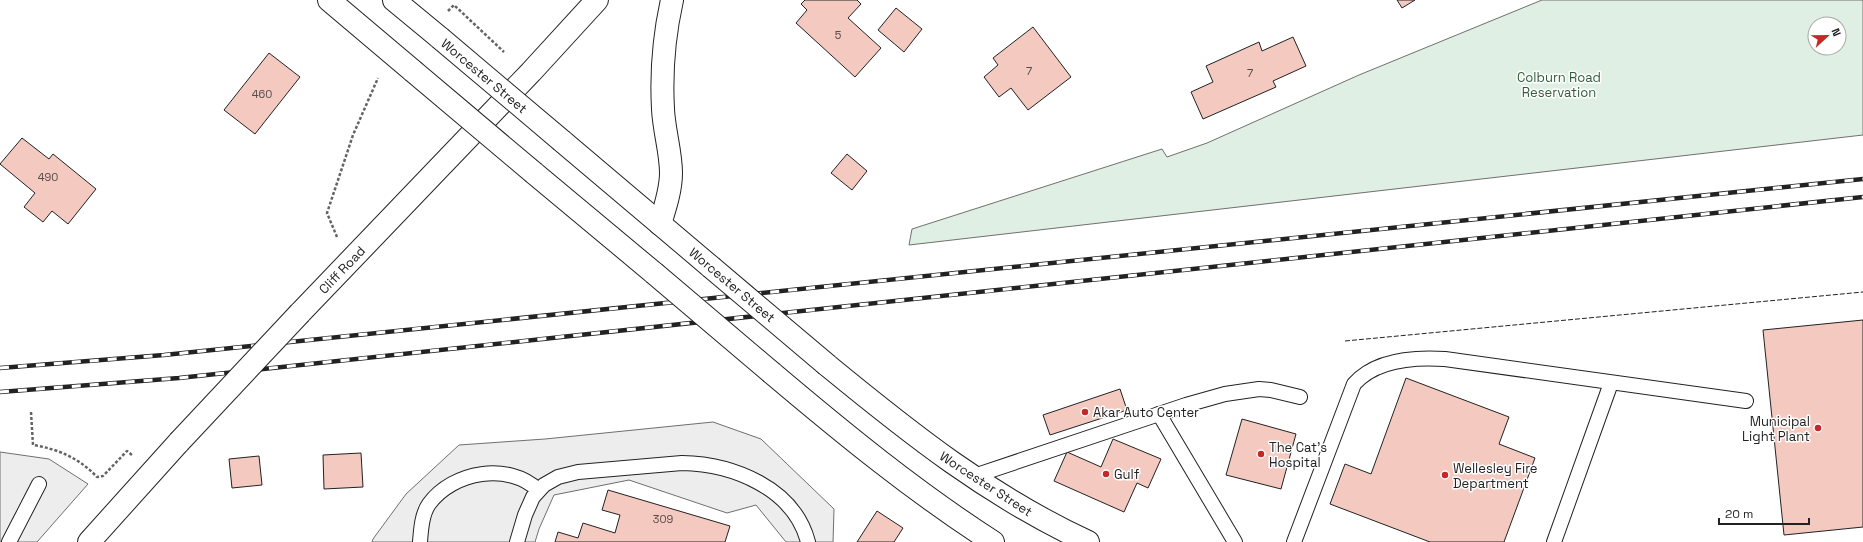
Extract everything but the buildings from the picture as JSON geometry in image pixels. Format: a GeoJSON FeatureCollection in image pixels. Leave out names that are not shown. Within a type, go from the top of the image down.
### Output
{"type":"FeatureCollection","features":[{"type":"Feature","properties":{"kind":"main road"},"geometry":{"type":"LineString","coordinates":[[329,0],[867,452],[957,519],[993,542]]}},
{"type":"Feature","properties":{"kind":"main road","name":"Worcester Street"},"geometry":{"type":"LineString","coordinates":[[394,0],[827,365],[928,446],[971,477],[1042,520],[1088,542]]}},
{"type":"Feature","properties":{"kind":"main road","name":"Cliff Road"},"geometry":{"type":"LineString","coordinates":[[89,542],[179,442],[300,313],[531,72],[597,0]]}},
{"type":"Feature","properties":{"kind":"main road"},"geometry":{"type":"LineString","coordinates":[[660,224],[668,196],[671,178],[670,158],[664,126],[662,87],[666,29],[672,0]]}},
{"type":"Feature","properties":{"kind":"lane"},"geometry":{"type":"LineString","coordinates":[[1294,542],[1354,384],[1361,376],[1393,362],[1407,359],[1445,359],[1746,401]]}},
{"type":"Feature","properties":{"kind":"lane"},"geometry":{"type":"LineString","coordinates":[[1554,542],[1611,383]]}},
{"type":"Feature","properties":{"kind":"lane"},"geometry":{"type":"LineString","coordinates":[[971,477],[1213,397],[1248,390],[1271,390],[1300,397]]}},
{"type":"Feature","properties":{"kind":"lane"},"geometry":{"type":"LineString","coordinates":[[1159,414],[1235,542]]}},
{"type":"Feature","properties":{"kind":"lane"},"geometry":{"type":"LineString","coordinates":[[517,542],[525,515],[538,490],[558,476],[578,472],[665,464],[712,465],[737,472],[775,493],[794,512],[807,538]]}},
{"type":"Feature","properties":{"kind":"lane"},"geometry":{"type":"LineString","coordinates":[[420,542],[422,524],[429,504],[444,490],[459,481],[476,475],[503,473],[520,477],[538,490]]}},
{"type":"Feature","properties":{"kind":"lane"},"geometry":{"type":"LineString","coordinates":[[9,542],[39,484]]}},
{"type":"Feature","properties":{"kind":"path"},"geometry":{"type":"LineString","coordinates":[[446,14],[454,5],[504,52]]}},
{"type":"Feature","properties":{"kind":"path"},"geometry":{"type":"LineString","coordinates":[[338,237],[327,213],[353,135],[379,76]]}},
{"type":"Feature","properties":{"kind":"path"},"geometry":{"type":"LineString","coordinates":[[31,412],[33,445],[51,448],[77,459],[97,477],[102,476],[127,451],[134,457]]}},
{"type":"Feature","properties":{"kind":"green space","name":"Colburn Road Reservation"},"geometry":{"type":"Polygon","coordinates":[[[1542,0],[1863,0],[1863,135],[909,245],[912,229],[1162,149],[1167,157],[1207,143],[1359,75],[1542,0]]]}},
{"type":"Feature","properties":{"kind":"shaded area"},"geometry":{"type":"Polygon","coordinates":[[[713,422],[761,439],[834,509],[833,542],[786,542],[756,505],[727,513],[629,480],[554,495],[535,542],[372,542],[406,494],[459,445],[545,439],[713,422]]]}},
{"type":"Feature","properties":{"kind":"shaded area"},"geometry":{"type":"Polygon","coordinates":[[[0,452],[49,459],[88,484],[37,542],[0,542],[0,452]]]}},
{"type":"Feature","properties":{"kind":"railway"},"geometry":{"type":"LineString","coordinates":[[0,368],[164,355],[1863,179]]}},
{"type":"Feature","properties":{"kind":"railway"},"geometry":{"type":"LineString","coordinates":[[0,392],[179,378],[1863,197]]}},
{"type":"Feature","properties":{"kind":"fence"},"geometry":{"type":"LineString","coordinates":[[1345,341],[1863,292]]}},
{"type":"Feature","properties":{"kind":"place","name":"Akar Auto Center"},"geometry":{"type":"Point","coordinates":[1085,412]}},
{"type":"Feature","properties":{"kind":"place","name":"Municipal Light Plant"},"geometry":{"type":"Point","coordinates":[1818,428]}},
{"type":"Feature","properties":{"kind":"place","name":"The Cat's Hospital"},"geometry":{"type":"Point","coordinates":[1261,454]}},
{"type":"Feature","properties":{"kind":"place","name":"Gulf"},"geometry":{"type":"Point","coordinates":[1106,474]}},
{"type":"Feature","properties":{"kind":"place","name":"Wellesley Fire Department"},"geometry":{"type":"Point","coordinates":[1445,475]}}]}
